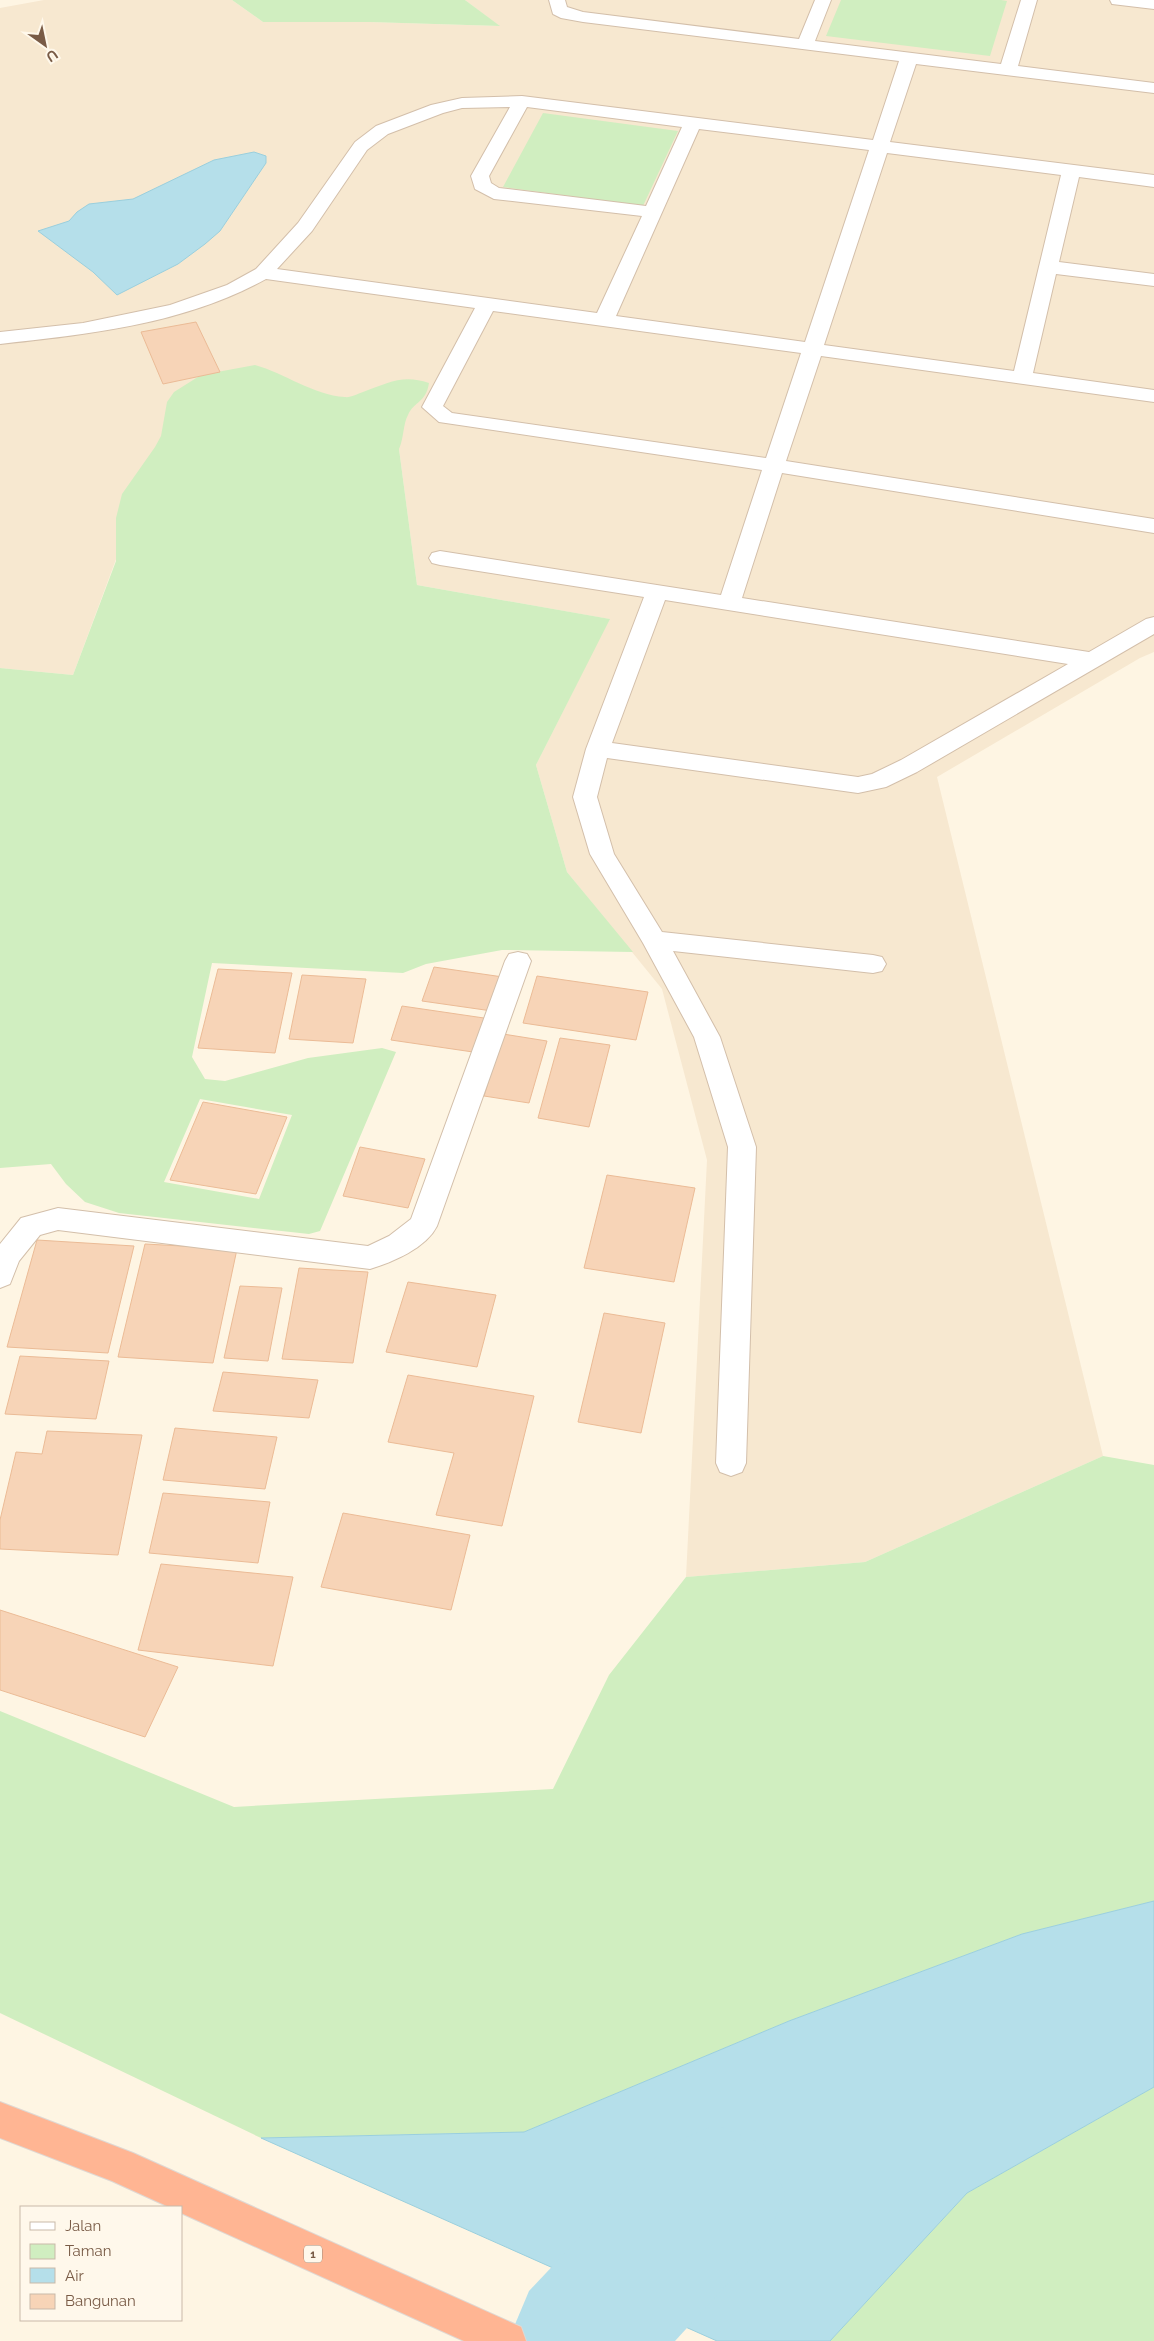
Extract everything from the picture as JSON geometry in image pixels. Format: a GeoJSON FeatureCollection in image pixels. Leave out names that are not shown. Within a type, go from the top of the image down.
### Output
{"type":"FeatureCollection","features":[{"type":"Feature","properties":{"kind":"highway","name":"1"},"geometry":{"type":"LineString","coordinates":[[0,2120],[120,2166],[507,2341]]}},
{"type":"Feature","properties":{"kind":"street"},"geometry":{"type":"LineString","coordinates":[[557,0],[559,10],[567,14],[583,17],[1154,88]]}},
{"type":"Feature","properties":{"kind":"street"},"geometry":{"type":"LineString","coordinates":[[805,45],[823,0]]}},
{"type":"Feature","properties":{"kind":"street"},"geometry":{"type":"LineString","coordinates":[[1008,70],[1029,0]]}},
{"type":"Feature","properties":{"kind":"street"},"geometry":{"type":"LineString","coordinates":[[1118,0],[1154,4]]}},
{"type":"Feature","properties":{"kind":"street"},"geometry":{"type":"LineString","coordinates":[[729,603],[909,58]]}},
{"type":"Feature","properties":{"kind":"street"},"geometry":{"type":"LineString","coordinates":[[0,338],[83,329],[175,310],[234,289],[263,273],[304,228],[361,146],[382,130],[437,109],[462,103],[486,100],[522,101],[1154,181]]}},
{"type":"Feature","properties":{"kind":"street"},"geometry":{"type":"LineString","coordinates":[[522,101],[480,176],[482,185],[494,193],[653,212]]}},
{"type":"Feature","properties":{"kind":"street"},"geometry":{"type":"LineString","coordinates":[[604,320],[693,123]]}},
{"type":"Feature","properties":{"kind":"street"},"geometry":{"type":"LineString","coordinates":[[1022,378],[1071,171]]}},
{"type":"Feature","properties":{"kind":"street"},"geometry":{"type":"LineString","coordinates":[[1049,267],[1154,280]]}},
{"type":"Feature","properties":{"kind":"street"},"geometry":{"type":"LineString","coordinates":[[263,273],[1154,396]]}},
{"type":"Feature","properties":{"kind":"street"},"geometry":{"type":"LineString","coordinates":[[487,304],[432,407],[446,418],[775,466],[1154,526]]}},
{"type":"Feature","properties":{"kind":"street"},"geometry":{"type":"LineString","coordinates":[[440,558],[1092,660]]}},
{"type":"Feature","properties":{"kind":"street"},"geometry":{"type":"LineString","coordinates":[[657,592],[598,749],[585,797],[602,854],[654,940],[707,1037],[742,1147],[731,1463]]}},
{"type":"Feature","properties":{"kind":"street"},"geometry":{"type":"LineString","coordinates":[[598,749],[858,785],[878,781],[909,766],[1154,624]]}},
{"type":"Feature","properties":{"kind":"street"},"geometry":{"type":"LineString","coordinates":[[654,940],[873,964]]}},
{"type":"Feature","properties":{"kind":"street"},"geometry":{"type":"LineString","coordinates":[[0,1276],[8,1256],[31,1226],[58,1219],[370,1258],[400,1244],[423,1226],[518,961]]}},
{"type":"Feature","properties":{"kind":"shaded area"},"geometry":{"type":"Polygon","coordinates":[[[44,0],[232,0],[263,22],[369,22],[499,26],[465,0],[1154,0],[1154,652],[1140,658],[937,777],[1103,1456],[865,1562],[686,1577],[707,1160],[662,989],[567,872],[536,765],[609,619],[417,585],[399,449],[170,414],[73,675],[0,668],[0,8],[44,0]]]}},
{"type":"Feature","properties":{"kind":"green space"},"geometry":{"type":"Polygon","coordinates":[[[232,0],[465,0],[500,26],[369,22],[263,22],[232,0]]]}},
{"type":"Feature","properties":{"kind":"green space"},"geometry":{"type":"Polygon","coordinates":[[[841,0],[1007,1],[990,56],[826,36],[841,0]]]}},
{"type":"Feature","properties":{"kind":"green space"},"geometry":{"type":"Polygon","coordinates":[[[543,113],[678,131],[643,206],[503,187],[543,113]]]}},
{"type":"Feature","properties":{"kind":"green space"},"geometry":{"type":"Polygon","coordinates":[[[255,365],[310,388],[347,397],[396,381],[411,379],[429,383],[423,398],[413,407],[408,415],[399,449],[417,585],[610,619],[536,765],[567,872],[633,952],[502,950],[426,964],[403,973],[212,963],[192,1057],[205,1079],[225,1081],[308,1058],[382,1048],[396,1052],[320,1231],[309,1234],[119,1213],[85,1202],[66,1184],[51,1164],[0,1168],[0,668],[73,675],[116,561],[116,518],[122,494],[161,436],[167,402],[174,392],[201,375],[255,365]],[[200,1099],[164,1182],[259,1199],[292,1115],[200,1099]]]}},
{"type":"Feature","properties":{"kind":"green space"},"geometry":{"type":"Polygon","coordinates":[[[1103,1456],[1154,1465],[1154,1901],[1022,1934],[789,2021],[524,2132],[261,2138],[0,2013],[0,1711],[234,1807],[553,1789],[609,1675],[686,1577],[865,1562],[1103,1456]]]}},
{"type":"Feature","properties":{"kind":"green space"},"geometry":{"type":"Polygon","coordinates":[[[1154,2087],[1154,2341],[830,2341],[967,2193],[1154,2087]]]}},
{"type":"Feature","properties":{"kind":"water"},"geometry":{"type":"Polygon","coordinates":[[[254,152],[266,156],[266,163],[220,231],[178,264],[117,295],[93,272],[38,231],[69,221],[77,212],[89,204],[133,199],[214,160],[254,152]]]}},
{"type":"Feature","properties":{"kind":"water"},"geometry":{"type":"Polygon","coordinates":[[[1154,1901],[1154,2087],[967,2193],[830,2341],[717,2341],[261,2138],[524,2132],[789,2021],[1022,1934],[1154,1901]]]}},
{"type":"Feature","properties":{"kind":"building"},"geometry":{"type":"Polygon","coordinates":[[[196,322],[220,372],[163,384],[141,332],[196,322]]]}},
{"type":"Feature","properties":{"kind":"building"},"geometry":{"type":"Polygon","coordinates":[[[434,967],[503,977],[492,1011],[422,1001],[434,967]]]}},
{"type":"Feature","properties":{"kind":"building"},"geometry":{"type":"Polygon","coordinates":[[[218,969],[292,973],[275,1053],[198,1048],[218,969]]]}},
{"type":"Feature","properties":{"kind":"building"},"geometry":{"type":"Polygon","coordinates":[[[302,975],[366,979],[353,1043],[289,1039],[302,975]]]}},
{"type":"Feature","properties":{"kind":"building"},"geometry":{"type":"Polygon","coordinates":[[[537,976],[648,992],[636,1040],[523,1023],[537,976]]]}},
{"type":"Feature","properties":{"kind":"building"},"geometry":{"type":"Polygon","coordinates":[[[402,1006],[484,1018],[473,1052],[391,1040],[402,1006]]]}},
{"type":"Feature","properties":{"kind":"building"},"geometry":{"type":"Polygon","coordinates":[[[503,1034],[547,1041],[529,1103],[484,1096],[503,1034]]]}},
{"type":"Feature","properties":{"kind":"building"},"geometry":{"type":"Polygon","coordinates":[[[560,1038],[610,1045],[589,1127],[538,1118],[560,1038]]]}},
{"type":"Feature","properties":{"kind":"building"},"geometry":{"type":"Polygon","coordinates":[[[203,1102],[287,1117],[256,1194],[170,1180],[203,1102]]]}},
{"type":"Feature","properties":{"kind":"building"},"geometry":{"type":"Polygon","coordinates":[[[360,1147],[425,1159],[408,1208],[343,1196],[360,1147]]]}},
{"type":"Feature","properties":{"kind":"building"},"geometry":{"type":"Polygon","coordinates":[[[607,1175],[695,1188],[674,1282],[584,1268],[607,1175]]]}},
{"type":"Feature","properties":{"kind":"building"},"geometry":{"type":"Polygon","coordinates":[[[37,1240],[134,1246],[108,1353],[7,1347],[37,1240]]]}},
{"type":"Feature","properties":{"kind":"building"},"geometry":{"type":"Polygon","coordinates":[[[145,1244],[237,1249],[213,1363],[118,1357],[145,1244]]]}},
{"type":"Feature","properties":{"kind":"building"},"geometry":{"type":"Polygon","coordinates":[[[299,1268],[368,1272],[353,1363],[282,1359],[299,1268]]]}},
{"type":"Feature","properties":{"kind":"building"},"geometry":{"type":"Polygon","coordinates":[[[408,1282],[496,1295],[477,1367],[386,1352],[408,1282]]]}},
{"type":"Feature","properties":{"kind":"building"},"geometry":{"type":"Polygon","coordinates":[[[240,1286],[282,1288],[268,1361],[224,1358],[240,1286]]]}},
{"type":"Feature","properties":{"kind":"building"},"geometry":{"type":"Polygon","coordinates":[[[604,1313],[665,1323],[641,1433],[578,1422],[604,1313]]]}},
{"type":"Feature","properties":{"kind":"building"},"geometry":{"type":"Polygon","coordinates":[[[20,1356],[109,1361],[96,1419],[5,1414],[20,1356]]]}},
{"type":"Feature","properties":{"kind":"building"},"geometry":{"type":"Polygon","coordinates":[[[223,1372],[318,1380],[309,1418],[213,1411],[223,1372]]]}},
{"type":"Feature","properties":{"kind":"building"},"geometry":{"type":"Polygon","coordinates":[[[408,1375],[534,1396],[502,1526],[436,1515],[454,1453],[388,1442],[408,1375]]]}},
{"type":"Feature","properties":{"kind":"building"},"geometry":{"type":"Polygon","coordinates":[[[175,1428],[277,1437],[265,1489],[163,1480],[175,1428]]]}},
{"type":"Feature","properties":{"kind":"building"},"geometry":{"type":"Polygon","coordinates":[[[47,1431],[142,1435],[118,1555],[0,1549],[0,1520],[16,1452],[42,1454],[47,1431]]]}},
{"type":"Feature","properties":{"kind":"building"},"geometry":{"type":"Polygon","coordinates":[[[163,1493],[270,1502],[258,1563],[149,1553],[163,1493]]]}},
{"type":"Feature","properties":{"kind":"building"},"geometry":{"type":"Polygon","coordinates":[[[343,1513],[470,1535],[451,1610],[321,1587],[343,1513]]]}},
{"type":"Feature","properties":{"kind":"building"},"geometry":{"type":"Polygon","coordinates":[[[161,1564],[293,1577],[273,1666],[138,1650],[161,1564]]]}},
{"type":"Feature","properties":{"kind":"building"},"geometry":{"type":"Polygon","coordinates":[[[0,1610],[178,1667],[145,1737],[0,1690],[0,1610]]]}},
{"type":"Feature","properties":{"kind":"waterway"},"geometry":{"type":"LineString","coordinates":[[579,2341],[716,2194]]}}]}
